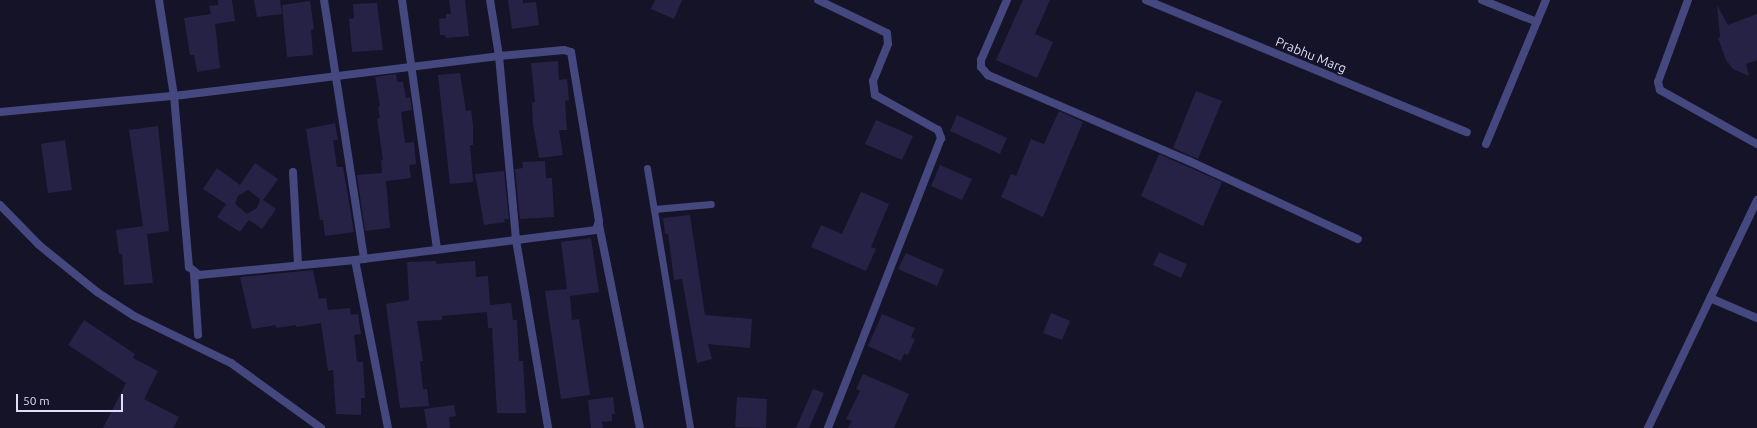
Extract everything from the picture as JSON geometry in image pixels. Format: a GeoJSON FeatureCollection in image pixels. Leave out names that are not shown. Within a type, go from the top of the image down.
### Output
{"type":"FeatureCollection","features":[{"type":"Feature","properties":{"kind":"street"},"geometry":{"type":"LineString","coordinates":[[159,0],[174,96],[189,267],[194,274],[198,335]]}},
{"type":"Feature","properties":{"kind":"street"},"geometry":{"type":"LineString","coordinates":[[324,0],[364,258]]}},
{"type":"Feature","properties":{"kind":"street"},"geometry":{"type":"LineString","coordinates":[[402,0],[437,250]]}},
{"type":"Feature","properties":{"kind":"street"},"geometry":{"type":"LineString","coordinates":[[490,0],[499,56],[516,240],[548,428]]}},
{"type":"Feature","properties":{"kind":"street"},"geometry":{"type":"LineString","coordinates":[[818,0],[887,32],[888,44],[873,81],[875,95],[938,130],[941,138],[828,428]]}},
{"type":"Feature","properties":{"kind":"street"},"geometry":{"type":"LineString","coordinates":[[1007,0],[981,60],[980,67],[988,75],[1189,161],[1358,239]]}},
{"type":"Feature","properties":{"kind":"street","name":"Prabhu Marg"},"geometry":{"type":"LineString","coordinates":[[1146,0],[1467,132]]}},
{"type":"Feature","properties":{"kind":"street"},"geometry":{"type":"LineString","coordinates":[[1482,0],[1537,22]]}},
{"type":"Feature","properties":{"kind":"street"},"geometry":{"type":"LineString","coordinates":[[1486,144],[1546,0]]}},
{"type":"Feature","properties":{"kind":"street"},"geometry":{"type":"LineString","coordinates":[[1688,0],[1658,82],[1660,90],[1757,144]]}},
{"type":"Feature","properties":{"kind":"street"},"geometry":{"type":"LineString","coordinates":[[0,112],[174,96],[499,56],[564,50],[570,52],[599,225],[640,428]]}},
{"type":"Feature","properties":{"kind":"street"},"geometry":{"type":"LineString","coordinates":[[293,172],[298,265]]}},
{"type":"Feature","properties":{"kind":"street"},"geometry":{"type":"LineString","coordinates":[[1648,428],[1757,200]]}},
{"type":"Feature","properties":{"kind":"street"},"geometry":{"type":"LineString","coordinates":[[0,205],[39,244],[97,292],[134,316],[231,363],[322,428]]}},
{"type":"Feature","properties":{"kind":"street"},"geometry":{"type":"LineString","coordinates":[[194,274],[355,260],[593,231],[599,225]]}},
{"type":"Feature","properties":{"kind":"street"},"geometry":{"type":"LineString","coordinates":[[355,260],[388,428]]}},
{"type":"Feature","properties":{"kind":"street"},"geometry":{"type":"LineString","coordinates":[[1710,298],[1757,318]]}},
{"type":"Feature","properties":{"kind":"lane"},"geometry":{"type":"LineString","coordinates":[[647,168],[690,428]]}},
{"type":"Feature","properties":{"kind":"lane"},"geometry":{"type":"LineString","coordinates":[[654,209],[711,204]]}},
{"type":"Feature","properties":{"kind":"building"},"geometry":{"type":"Polygon","coordinates":[[[218,0],[232,0],[235,21],[215,24],[220,68],[197,72],[194,55],[190,55],[184,18],[211,14],[209,6],[218,5],[218,0]]]}},
{"type":"Feature","properties":{"kind":"building"},"geometry":{"type":"Polygon","coordinates":[[[254,0],[280,0],[282,14],[257,17],[254,0]]]}},
{"type":"Feature","properties":{"kind":"building"},"geometry":{"type":"Polygon","coordinates":[[[449,0],[465,0],[469,36],[446,38],[445,35],[440,35],[439,19],[446,18],[446,14],[451,14],[449,0]]]}},
{"type":"Feature","properties":{"kind":"building"},"geometry":{"type":"Polygon","coordinates":[[[508,0],[523,0],[523,3],[536,2],[539,25],[512,29],[508,0]]]}},
{"type":"Feature","properties":{"kind":"building"},"geometry":{"type":"Polygon","coordinates":[[[655,0],[682,0],[674,19],[651,9],[655,0]]]}},
{"type":"Feature","properties":{"kind":"building"},"geometry":{"type":"Polygon","coordinates":[[[1023,0],[1050,0],[1035,34],[1053,42],[1037,78],[996,60],[1023,0]]]}},
{"type":"Feature","properties":{"kind":"building"},"geometry":{"type":"Polygon","coordinates":[[[310,1],[314,29],[311,30],[313,55],[287,57],[282,5],[310,1]]]}},
{"type":"Feature","properties":{"kind":"building"},"geometry":{"type":"Polygon","coordinates":[[[377,3],[383,50],[352,52],[349,19],[354,18],[353,4],[377,3]]]}},
{"type":"Feature","properties":{"kind":"building"},"geometry":{"type":"Polygon","coordinates":[[[1717,5],[1728,25],[1757,14],[1757,60],[1746,64],[1749,76],[1733,69],[1726,60],[1718,38],[1720,37],[1717,5]]]}},
{"type":"Feature","properties":{"kind":"building"},"geometry":{"type":"Polygon","coordinates":[[[558,61],[559,80],[567,79],[569,100],[565,101],[567,130],[559,130],[563,155],[539,158],[533,124],[532,103],[535,102],[531,63],[558,61]]]}},
{"type":"Feature","properties":{"kind":"building"},"geometry":{"type":"Polygon","coordinates":[[[460,73],[466,111],[471,110],[473,125],[473,145],[470,145],[473,182],[450,184],[438,75],[460,73]]]}},
{"type":"Feature","properties":{"kind":"building"},"geometry":{"type":"Polygon","coordinates":[[[396,74],[397,82],[403,82],[406,98],[410,97],[412,110],[401,112],[405,143],[414,142],[416,164],[409,165],[411,178],[386,181],[390,228],[365,231],[357,175],[382,173],[381,160],[383,160],[377,119],[380,118],[378,107],[380,106],[375,77],[396,74]]]}},
{"type":"Feature","properties":{"kind":"building"},"geometry":{"type":"Polygon","coordinates":[[[1196,91],[1222,101],[1198,159],[1173,148],[1196,91]]]}},
{"type":"Feature","properties":{"kind":"building"},"geometry":{"type":"Polygon","coordinates":[[[1059,111],[1083,122],[1043,217],[1001,197],[1011,174],[1016,176],[1031,139],[1044,144],[1059,111]]]}},
{"type":"Feature","properties":{"kind":"building"},"geometry":{"type":"Polygon","coordinates":[[[957,115],[1007,138],[1000,154],[950,131],[957,115]]]}},
{"type":"Feature","properties":{"kind":"building"},"geometry":{"type":"Polygon","coordinates":[[[876,120],[913,136],[902,160],[865,144],[876,120]]]}},
{"type":"Feature","properties":{"kind":"building"},"geometry":{"type":"Polygon","coordinates":[[[335,123],[338,140],[333,140],[337,167],[343,167],[354,232],[325,236],[323,220],[320,220],[306,129],[335,123]]]}},
{"type":"Feature","properties":{"kind":"building"},"geometry":{"type":"Polygon","coordinates":[[[158,126],[169,231],[147,234],[153,283],[124,285],[122,254],[119,254],[116,230],[143,226],[129,130],[158,126]]]}},
{"type":"Feature","properties":{"kind":"building"},"geometry":{"type":"Polygon","coordinates":[[[65,140],[72,190],[48,193],[41,144],[65,140]]]}},
{"type":"Feature","properties":{"kind":"building"},"geometry":{"type":"Polygon","coordinates":[[[1159,154],[1222,182],[1203,226],[1141,196],[1159,154]]]}},
{"type":"Feature","properties":{"kind":"building"},"geometry":{"type":"Polygon","coordinates":[[[545,161],[546,178],[552,178],[554,217],[520,219],[515,169],[523,168],[522,162],[545,161]]]}},
{"type":"Feature","properties":{"kind":"building"},"geometry":{"type":"Polygon","coordinates":[[[255,163],[278,179],[263,200],[276,209],[262,229],[249,220],[240,232],[217,217],[226,204],[203,189],[217,168],[240,185],[255,163]],[[248,190],[238,196],[235,204],[247,214],[257,208],[260,199],[248,190]]]}},
{"type":"Feature","properties":{"kind":"building"},"geometry":{"type":"Polygon","coordinates":[[[940,165],[972,179],[962,200],[931,186],[940,165]]]}},
{"type":"Feature","properties":{"kind":"building"},"geometry":{"type":"Polygon","coordinates":[[[504,171],[509,219],[504,219],[505,222],[484,225],[475,174],[504,171]]]}},
{"type":"Feature","properties":{"kind":"building"},"geometry":{"type":"Polygon","coordinates":[[[861,192],[889,204],[871,247],[876,249],[866,271],[811,247],[821,225],[842,234],[861,192]]]}},
{"type":"Feature","properties":{"kind":"building"},"geometry":{"type":"Polygon","coordinates":[[[690,215],[705,315],[752,319],[750,348],[708,344],[712,359],[697,363],[682,279],[674,280],[668,234],[665,234],[663,218],[690,215]]]}},
{"type":"Feature","properties":{"kind":"building"},"geometry":{"type":"Polygon","coordinates":[[[591,238],[599,292],[570,296],[572,320],[579,319],[590,395],[561,399],[545,291],[567,289],[561,242],[591,238]]]}},
{"type":"Feature","properties":{"kind":"building"},"geometry":{"type":"Polygon","coordinates":[[[1159,252],[1187,264],[1181,278],[1153,265],[1159,252]]]}},
{"type":"Feature","properties":{"kind":"building"},"geometry":{"type":"Polygon","coordinates":[[[906,253],[944,270],[937,286],[898,269],[906,253]]]}},
{"type":"Feature","properties":{"kind":"building"},"geometry":{"type":"Polygon","coordinates":[[[436,261],[436,264],[475,261],[476,277],[488,276],[490,305],[511,303],[513,320],[517,320],[519,361],[523,361],[526,413],[497,413],[492,328],[488,328],[487,312],[442,316],[442,320],[417,321],[423,361],[420,361],[423,389],[427,389],[429,406],[400,408],[386,304],[409,300],[407,262],[436,261]]]}},
{"type":"Feature","properties":{"kind":"building"},"geometry":{"type":"Polygon","coordinates":[[[313,270],[319,299],[326,298],[328,310],[350,308],[351,315],[358,314],[361,334],[354,335],[357,362],[363,362],[365,398],[361,398],[361,415],[336,414],[333,370],[328,371],[321,323],[296,327],[296,325],[276,328],[276,325],[252,329],[240,277],[313,270]]]}},
{"type":"Feature","properties":{"kind":"building"},"geometry":{"type":"Polygon","coordinates":[[[1051,313],[1070,321],[1062,340],[1043,333],[1051,313]]]}},
{"type":"Feature","properties":{"kind":"building"},"geometry":{"type":"Polygon","coordinates":[[[882,314],[915,328],[911,337],[915,339],[908,355],[904,354],[901,361],[868,346],[882,314]]]}},
{"type":"Feature","properties":{"kind":"building"},"geometry":{"type":"Polygon","coordinates":[[[84,320],[135,354],[133,358],[158,371],[144,399],[179,417],[173,428],[103,428],[126,383],[68,345],[84,320]]]}},
{"type":"Feature","properties":{"kind":"building"},"geometry":{"type":"Polygon","coordinates":[[[863,374],[909,394],[894,428],[848,428],[852,421],[846,419],[860,391],[856,389],[863,374]]]}},
{"type":"Feature","properties":{"kind":"building"},"geometry":{"type":"Polygon","coordinates":[[[813,389],[824,393],[809,428],[796,428],[813,389]]]}},
{"type":"Feature","properties":{"kind":"building"},"geometry":{"type":"Polygon","coordinates":[[[613,397],[615,414],[612,414],[612,421],[602,422],[603,428],[591,428],[588,400],[613,397]]]}},
{"type":"Feature","properties":{"kind":"building"},"geometry":{"type":"Polygon","coordinates":[[[737,397],[767,399],[766,428],[735,427],[737,397]]]}},
{"type":"Feature","properties":{"kind":"building"},"geometry":{"type":"Polygon","coordinates":[[[454,405],[456,416],[449,417],[450,428],[427,428],[424,409],[454,405]]]}}]}
